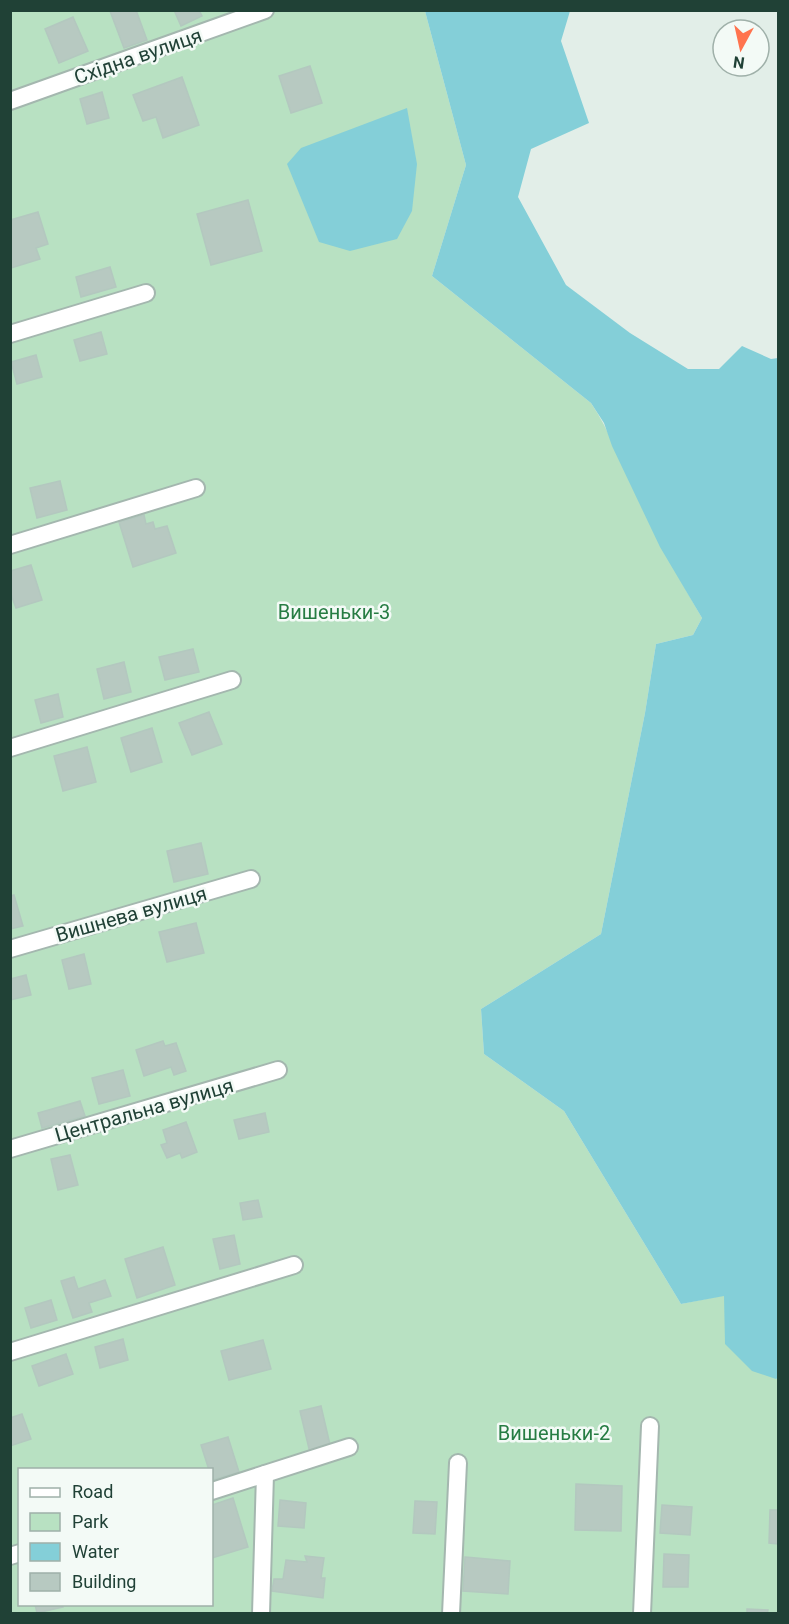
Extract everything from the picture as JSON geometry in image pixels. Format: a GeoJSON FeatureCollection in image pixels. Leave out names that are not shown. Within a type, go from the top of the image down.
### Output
{"type":"FeatureCollection","features":[{"type":"Feature","properties":{"kind":"street","name":"Східна вулиця"},"geometry":{"type":"LineString","coordinates":[[10,100],[265,10]]}},
{"type":"Feature","properties":{"kind":"street"},"geometry":{"type":"LineString","coordinates":[[10,334],[146,293]]}},
{"type":"Feature","properties":{"kind":"street"},"geometry":{"type":"LineString","coordinates":[[10,545],[196,488]]}},
{"type":"Feature","properties":{"kind":"street"},"geometry":{"type":"LineString","coordinates":[[10,748],[232,680]]}},
{"type":"Feature","properties":{"kind":"street","name":"Вишнева вулиця"},"geometry":{"type":"LineString","coordinates":[[10,949],[251,879]]}},
{"type":"Feature","properties":{"kind":"street","name":"Центральна вулиця"},"geometry":{"type":"LineString","coordinates":[[10,1149],[278,1070]]}},
{"type":"Feature","properties":{"kind":"street"},"geometry":{"type":"LineString","coordinates":[[10,1352],[294,1265]]}},
{"type":"Feature","properties":{"kind":"street"},"geometry":{"type":"LineString","coordinates":[[642,1614],[650,1426]]}},
{"type":"Feature","properties":{"kind":"street"},"geometry":{"type":"LineString","coordinates":[[213,1491],[350,1447]]}},
{"type":"Feature","properties":{"kind":"street"},"geometry":{"type":"LineString","coordinates":[[451,1614],[458,1463]]}},
{"type":"Feature","properties":{"kind":"street"},"geometry":{"type":"LineString","coordinates":[[261,1614],[265,1474]]}},
{"type":"Feature","properties":{"kind":"green space","name":"Вишеньки-3"},"geometry":{"type":"Polygon","coordinates":[[[11,11],[425,11],[466,165],[432,276],[591,403],[610,436],[651,526],[702,618],[693,635],[656,644],[645,713],[601,934],[481,1009],[484,1054],[564,1111],[681,1304],[725,1295],[726,1315],[776,1379],[778,1378],[778,1613],[11,1614],[11,11]]]}},
{"type":"Feature","properties":{"kind":"water"},"geometry":{"type":"Polygon","coordinates":[[[425,11],[570,11],[561,41],[589,123],[531,149],[518,197],[566,285],[630,333],[688,369],[719,369],[742,346],[771,359],[778,358],[778,1378],[776,1379],[752,1371],[725,1344],[724,1296],[681,1304],[564,1111],[484,1054],[481,1009],[601,934],[645,713],[656,644],[693,635],[702,618],[660,547],[612,446],[604,423],[591,403],[432,276],[466,165],[425,11]]]}},
{"type":"Feature","properties":{"kind":"water"},"geometry":{"type":"Polygon","coordinates":[[[407,108],[417,164],[412,211],[397,239],[350,251],[319,242],[287,164],[301,148],[407,108]]]}},
{"type":"Feature","properties":{"kind":"building"},"geometry":{"type":"Polygon","coordinates":[[[136,10],[147,40],[124,48],[110,11],[136,10]]]}},
{"type":"Feature","properties":{"kind":"building"},"geometry":{"type":"Polygon","coordinates":[[[174,10],[199,10],[202,16],[181,26],[174,10]]]}},
{"type":"Feature","properties":{"kind":"building"},"geometry":{"type":"Polygon","coordinates":[[[73,17],[88,51],[59,63],[45,29],[73,17]]]}},
{"type":"Feature","properties":{"kind":"building"},"geometry":{"type":"Polygon","coordinates":[[[310,66],[322,103],[291,113],[279,76],[310,66]]]}},
{"type":"Feature","properties":{"kind":"building"},"geometry":{"type":"Polygon","coordinates":[[[182,77],[199,125],[163,138],[156,117],[143,121],[133,95],[182,77]]]}},
{"type":"Feature","properties":{"kind":"building"},"geometry":{"type":"Polygon","coordinates":[[[102,92],[109,118],[87,124],[80,99],[102,92]]]}},
{"type":"Feature","properties":{"kind":"building"},"geometry":{"type":"Polygon","coordinates":[[[248,200],[262,251],[211,265],[197,214],[248,200]]]}},
{"type":"Feature","properties":{"kind":"building"},"geometry":{"type":"Polygon","coordinates":[[[38,212],[48,244],[36,248],[40,259],[11,268],[10,220],[38,212]]]}},
{"type":"Feature","properties":{"kind":"building"},"geometry":{"type":"Polygon","coordinates":[[[110,267],[116,287],[81,297],[76,277],[110,267]]]}},
{"type":"Feature","properties":{"kind":"building"},"geometry":{"type":"Polygon","coordinates":[[[101,332],[107,354],[80,361],[74,340],[101,332]]]}},
{"type":"Feature","properties":{"kind":"building"},"geometry":{"type":"Polygon","coordinates":[[[36,355],[42,377],[17,384],[11,362],[36,355]]]}},
{"type":"Feature","properties":{"kind":"building"},"geometry":{"type":"Polygon","coordinates":[[[60,481],[67,510],[37,518],[30,488],[60,481]]]}},
{"type":"Feature","properties":{"kind":"building"},"geometry":{"type":"Polygon","coordinates":[[[144,515],[146,524],[153,522],[155,529],[167,526],[176,553],[133,567],[119,522],[144,515]]]}},
{"type":"Feature","properties":{"kind":"building"},"geometry":{"type":"Polygon","coordinates":[[[31,565],[42,600],[16,608],[10,592],[10,571],[31,565]]]}},
{"type":"Feature","properties":{"kind":"building"},"geometry":{"type":"Polygon","coordinates":[[[193,649],[199,672],[165,680],[159,657],[193,649]]]}},
{"type":"Feature","properties":{"kind":"building"},"geometry":{"type":"Polygon","coordinates":[[[124,662],[131,692],[104,699],[97,669],[124,662]]]}},
{"type":"Feature","properties":{"kind":"building"},"geometry":{"type":"Polygon","coordinates":[[[58,694],[63,717],[41,723],[35,700],[58,694]]]}},
{"type":"Feature","properties":{"kind":"building"},"geometry":{"type":"Polygon","coordinates":[[[209,712],[222,744],[192,755],[179,723],[209,712]]]}},
{"type":"Feature","properties":{"kind":"building"},"geometry":{"type":"Polygon","coordinates":[[[152,728],[162,762],[131,772],[121,738],[152,728]]]}},
{"type":"Feature","properties":{"kind":"building"},"geometry":{"type":"Polygon","coordinates":[[[87,747],[96,782],[63,791],[54,756],[87,747]]]}},
{"type":"Feature","properties":{"kind":"building"},"geometry":{"type":"Polygon","coordinates":[[[201,843],[208,874],[174,882],[167,851],[201,843]]]}},
{"type":"Feature","properties":{"kind":"building"},"geometry":{"type":"Polygon","coordinates":[[[14,895],[23,926],[10,929],[10,896],[14,895]]]}},
{"type":"Feature","properties":{"kind":"building"},"geometry":{"type":"Polygon","coordinates":[[[196,923],[204,953],[167,962],[159,932],[196,923]]]}},
{"type":"Feature","properties":{"kind":"building"},"geometry":{"type":"Polygon","coordinates":[[[84,954],[91,984],[69,989],[62,960],[84,954]]]}},
{"type":"Feature","properties":{"kind":"building"},"geometry":{"type":"Polygon","coordinates":[[[26,975],[31,995],[10,1000],[10,979],[26,975]]]}},
{"type":"Feature","properties":{"kind":"building"},"geometry":{"type":"Polygon","coordinates":[[[163,1041],[165,1046],[176,1043],[186,1071],[174,1075],[171,1067],[144,1076],[136,1050],[163,1041]]]}},
{"type":"Feature","properties":{"kind":"building"},"geometry":{"type":"Polygon","coordinates":[[[123,1070],[130,1096],[99,1104],[92,1078],[123,1070]]]}},
{"type":"Feature","properties":{"kind":"building"},"geometry":{"type":"Polygon","coordinates":[[[80,1101],[85,1116],[42,1128],[38,1113],[80,1101]]]}},
{"type":"Feature","properties":{"kind":"building"},"geometry":{"type":"Polygon","coordinates":[[[265,1113],[269,1132],[239,1139],[234,1120],[265,1113]]]}},
{"type":"Feature","properties":{"kind":"building"},"geometry":{"type":"Polygon","coordinates":[[[186,1122],[197,1152],[182,1158],[180,1153],[167,1158],[161,1145],[167,1143],[163,1130],[186,1122]]]}},
{"type":"Feature","properties":{"kind":"building"},"geometry":{"type":"Polygon","coordinates":[[[70,1155],[78,1185],[58,1190],[51,1159],[70,1155]]]}},
{"type":"Feature","properties":{"kind":"building"},"geometry":{"type":"Polygon","coordinates":[[[258,1200],[262,1217],[243,1220],[240,1203],[258,1200]]]}},
{"type":"Feature","properties":{"kind":"building"},"geometry":{"type":"Polygon","coordinates":[[[234,1235],[240,1264],[220,1269],[213,1239],[234,1235]]]}},
{"type":"Feature","properties":{"kind":"building"},"geometry":{"type":"Polygon","coordinates":[[[163,1247],[175,1285],[137,1298],[125,1259],[163,1247]]]}},
{"type":"Feature","properties":{"kind":"building"},"geometry":{"type":"Polygon","coordinates":[[[74,1277],[78,1289],[105,1280],[111,1296],[89,1303],[92,1312],[73,1318],[61,1281],[74,1277]]]}},
{"type":"Feature","properties":{"kind":"building"},"geometry":{"type":"Polygon","coordinates":[[[51,1300],[57,1320],[31,1328],[25,1308],[51,1300]]]}},
{"type":"Feature","properties":{"kind":"building"},"geometry":{"type":"Polygon","coordinates":[[[123,1339],[128,1360],[100,1368],[95,1347],[123,1339]]]}},
{"type":"Feature","properties":{"kind":"building"},"geometry":{"type":"Polygon","coordinates":[[[263,1340],[271,1369],[229,1380],[221,1351],[263,1340]]]}},
{"type":"Feature","properties":{"kind":"building"},"geometry":{"type":"Polygon","coordinates":[[[66,1354],[73,1374],[39,1386],[32,1366],[66,1354]]]}},
{"type":"Feature","properties":{"kind":"building"},"geometry":{"type":"Polygon","coordinates":[[[321,1406],[331,1449],[310,1453],[300,1411],[321,1406]]]}},
{"type":"Feature","properties":{"kind":"building"},"geometry":{"type":"Polygon","coordinates":[[[22,1414],[31,1439],[10,1446],[10,1418],[22,1414]]]}},
{"type":"Feature","properties":{"kind":"building"},"geometry":{"type":"Polygon","coordinates":[[[228,1437],[239,1472],[213,1480],[213,1468],[208,1468],[201,1445],[228,1437]]]}},
{"type":"Feature","properties":{"kind":"building"},"geometry":{"type":"Polygon","coordinates":[[[576,1484],[622,1486],[621,1531],[575,1530],[576,1484]]]}},
{"type":"Feature","properties":{"kind":"building"},"geometry":{"type":"Polygon","coordinates":[[[233,1498],[248,1547],[213,1558],[213,1505],[233,1498]]]}},
{"type":"Feature","properties":{"kind":"building"},"geometry":{"type":"Polygon","coordinates":[[[280,1500],[306,1503],[304,1528],[278,1526],[280,1500]]]}},
{"type":"Feature","properties":{"kind":"building"},"geometry":{"type":"Polygon","coordinates":[[[415,1501],[437,1502],[435,1534],[413,1533],[415,1501]]]}},
{"type":"Feature","properties":{"kind":"building"},"geometry":{"type":"Polygon","coordinates":[[[662,1505],[692,1507],[690,1535],[660,1533],[662,1505]]]}},
{"type":"Feature","properties":{"kind":"building"},"geometry":{"type":"Polygon","coordinates":[[[770,1510],[778,1510],[778,1544],[769,1543],[770,1510]]]}},
{"type":"Feature","properties":{"kind":"building"},"geometry":{"type":"Polygon","coordinates":[[[664,1554],[689,1555],[688,1587],[663,1587],[664,1554]]]}},
{"type":"Feature","properties":{"kind":"building"},"geometry":{"type":"Polygon","coordinates":[[[305,1556],[324,1558],[321,1578],[325,1578],[323,1598],[272,1591],[274,1579],[283,1579],[286,1560],[307,1562],[305,1556]]]}},
{"type":"Feature","properties":{"kind":"building"},"geometry":{"type":"Polygon","coordinates":[[[465,1557],[510,1561],[508,1594],[463,1591],[465,1557]]]}},
{"type":"Feature","properties":{"kind":"building"},"geometry":{"type":"Polygon","coordinates":[[[35,1606],[63,1607],[37,1613],[35,1606]]]}},
{"type":"Feature","properties":{"kind":"building"},"geometry":{"type":"Polygon","coordinates":[[[747,1609],[768,1610],[767,1614],[747,1614],[747,1609]]]}},
{"type":"Feature","properties":{"kind":"park label","name":"Вишеньки-2"},"geometry":{"type":"Point","coordinates":[554,1433]}}]}
